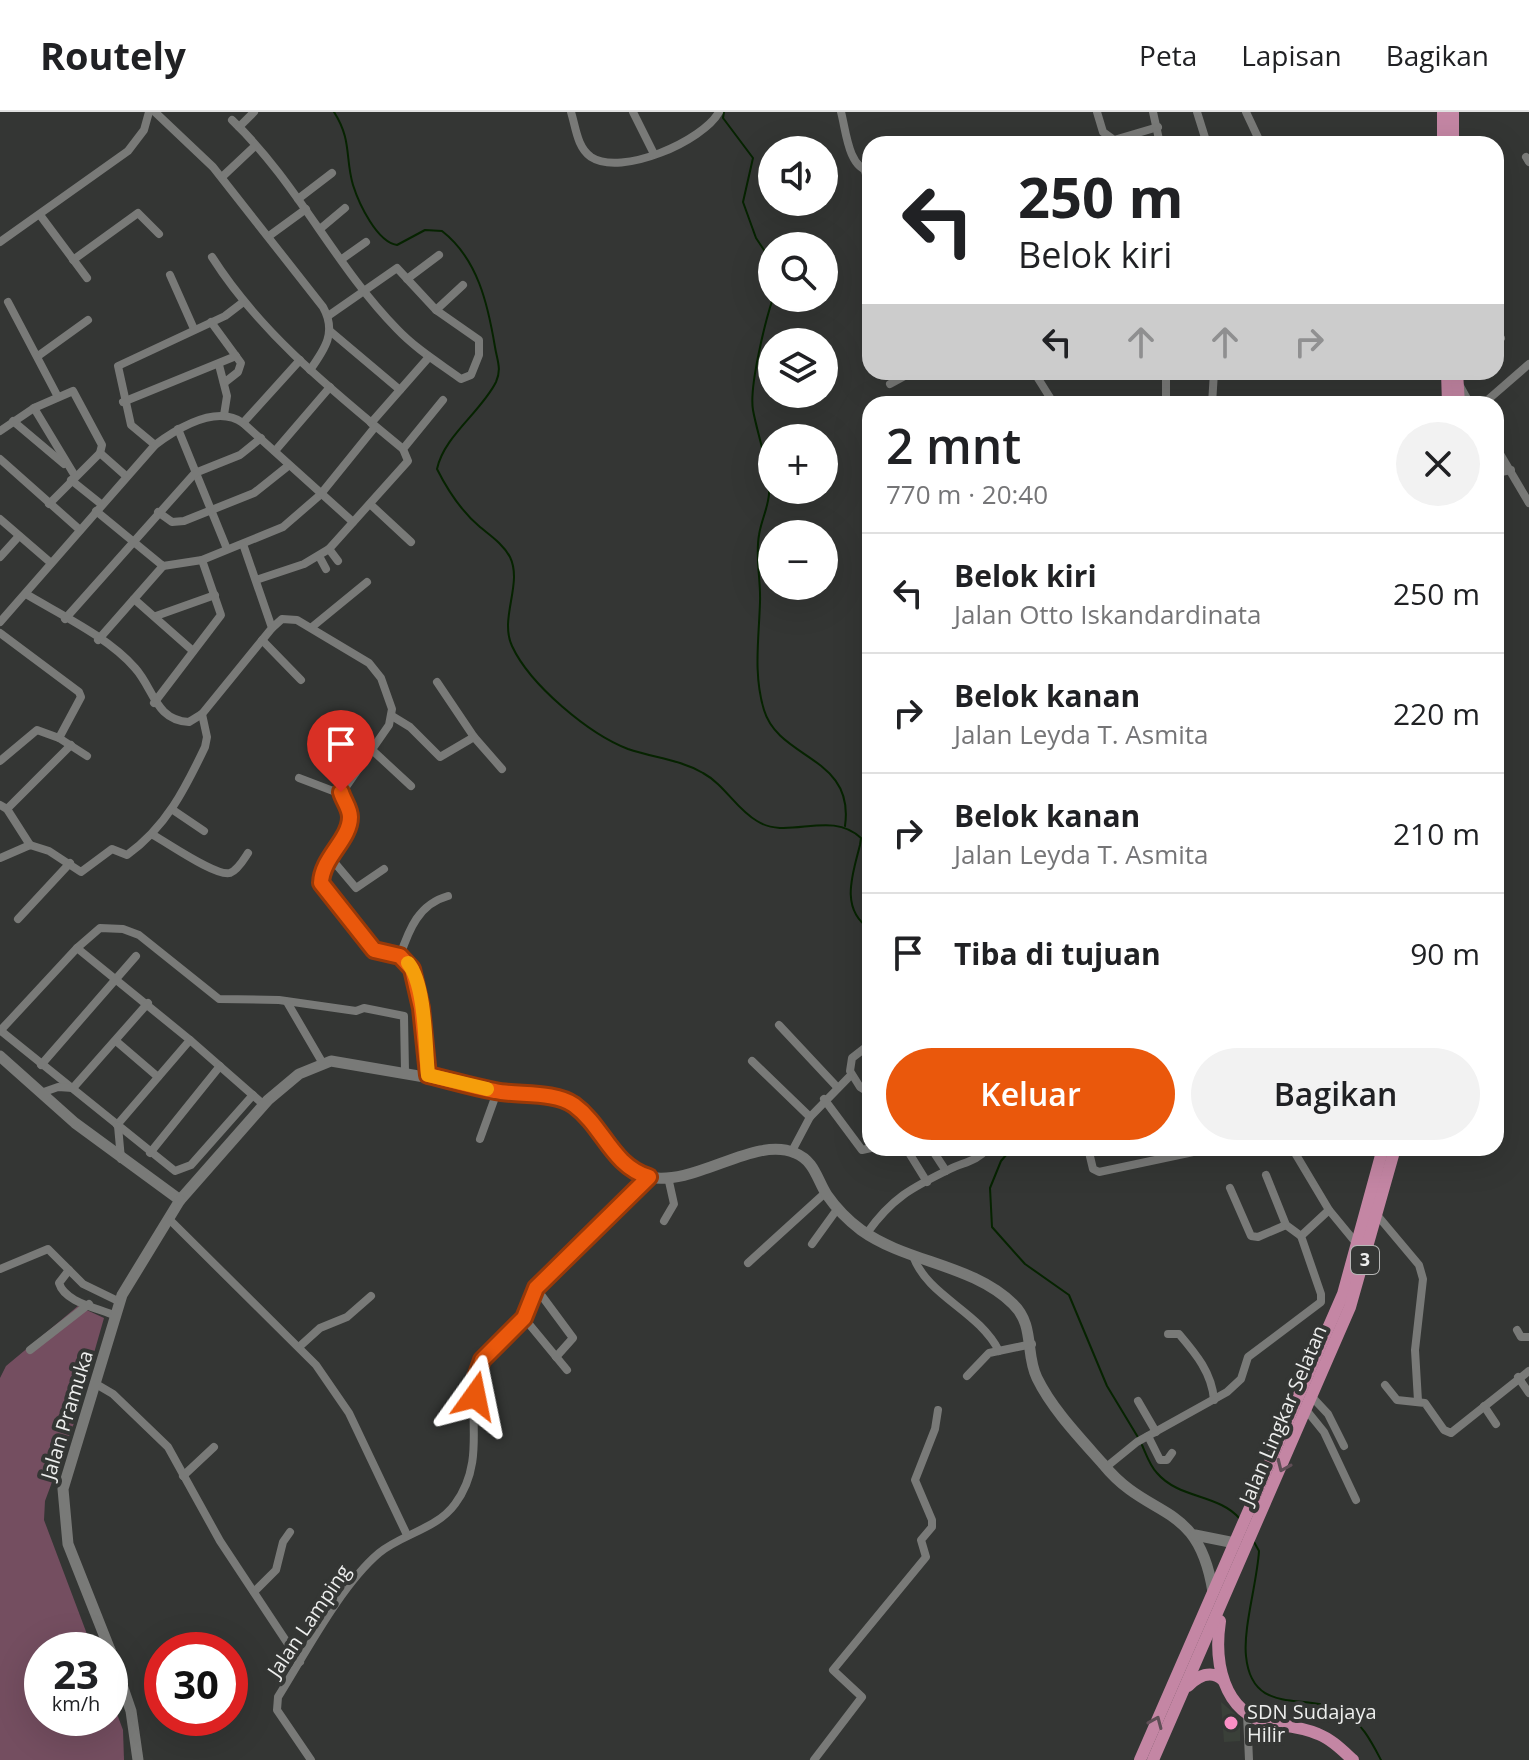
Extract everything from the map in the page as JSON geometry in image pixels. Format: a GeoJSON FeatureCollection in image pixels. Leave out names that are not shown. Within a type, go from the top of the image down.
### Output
{"type":"FeatureCollection","features":[{"type":"Feature","properties":{"kind":"main road"},"geometry":{"type":"LineString","coordinates":[[1443,112],[1443,136]]}},
{"type":"Feature","properties":{"kind":"main road"},"geometry":{"type":"LineString","coordinates":[[1453,112],[1453,136]]}},
{"type":"Feature","properties":{"kind":"main road"},"geometry":{"type":"LineString","coordinates":[[0,1056],[121,1159],[180,1200]]}},
{"type":"Feature","properties":{"kind":"main road"},"geometry":{"type":"LineString","coordinates":[[322,1062],[340,1061],[405,1071],[497,1092],[572,1104],[588,1118],[619,1160],[634,1173],[649,1177],[695,1175],[769,1150],[792,1151],[807,1161],[821,1179],[825,1193],[838,1208],[867,1233],[972,1278],[1009,1301],[1025,1321],[1032,1344],[1033,1368],[1040,1384],[1105,1468],[1195,1535],[1206,1559],[1213,1592]]}},
{"type":"Feature","properties":{"kind":"main road","name":"Jalan Pramuka"},"geometry":{"type":"LineString","coordinates":[[103,1632],[71,1551],[62,1502],[70,1461],[120,1302],[180,1200],[263,1104],[299,1074],[322,1062]]}},
{"type":"Feature","properties":{"kind":"main road","name":"Jalan Lingkar Selatan"},"geometry":{"type":"LineString","coordinates":[[1140,1760],[1332,1322],[1358,1244],[1381,1156]]}},
{"type":"Feature","properties":{"kind":"main road","name":"Jalan Lingkar Selatan"},"geometry":{"type":"LineString","coordinates":[[1184,1690],[1350,1307],[1393,1156]]}},
{"type":"Feature","properties":{"kind":"main road"},"geometry":{"type":"LineString","coordinates":[[1195,1535],[1238,1538]]}},
{"type":"Feature","properties":{"kind":"main road"},"geometry":{"type":"LineString","coordinates":[[1223,1602],[1218,1642],[1223,1680],[1234,1702],[1247,1714],[1321,1735],[1353,1760]]}},
{"type":"Feature","properties":{"kind":"main road"},"geometry":{"type":"LineString","coordinates":[[1184,1690],[1206,1674],[1216,1674],[1223,1680]]}},
{"type":"Feature","properties":{"kind":"main road","name":"3"},"geometry":{"type":"LineString","coordinates":[[1153,1760],[1184,1690]]}},
{"type":"Feature","properties":{"kind":"main road","name":"Jalan Pramuka"},"geometry":{"type":"LineString","coordinates":[[128,1702],[138,1760]]}},
{"type":"Feature","properties":{"kind":"street"},"geometry":{"type":"LineString","coordinates":[[0,242],[128,151],[144,130],[152,112],[222,177],[328,316],[328,343],[310,370]]}},
{"type":"Feature","properties":{"kind":"street"},"geometry":{"type":"LineString","coordinates":[[254,112],[236,123],[306,209],[365,292],[399,331],[461,379],[471,375],[481,342],[436,310],[395,268],[365,292],[328,316]]}},
{"type":"Feature","properties":{"kind":"street"},"geometry":{"type":"LineString","coordinates":[[571,112],[583,149],[598,161],[625,164],[654,154],[706,128],[719,112]]}},
{"type":"Feature","properties":{"kind":"street"},"geometry":{"type":"LineString","coordinates":[[633,112],[654,154]]}},
{"type":"Feature","properties":{"kind":"street"},"geometry":{"type":"LineString","coordinates":[[841,112],[854,161],[862,167]]}},
{"type":"Feature","properties":{"kind":"street"},"geometry":{"type":"LineString","coordinates":[[1097,112],[1103,132],[1108,136]]}},
{"type":"Feature","properties":{"kind":"street"},"geometry":{"type":"LineString","coordinates":[[1153,112],[1159,136]]}},
{"type":"Feature","properties":{"kind":"street"},"geometry":{"type":"LineString","coordinates":[[1197,112],[1204,136]]}},
{"type":"Feature","properties":{"kind":"street"},"geometry":{"type":"LineString","coordinates":[[1246,112],[1257,136]]}},
{"type":"Feature","properties":{"kind":"street"},"geometry":{"type":"LineString","coordinates":[[1128,136],[1158,127]]}},
{"type":"Feature","properties":{"kind":"street"},"geometry":{"type":"LineString","coordinates":[[222,177],[255,146]]}},
{"type":"Feature","properties":{"kind":"street"},"geometry":{"type":"LineString","coordinates":[[298,199],[332,173]]}},
{"type":"Feature","properties":{"kind":"street"},"geometry":{"type":"LineString","coordinates":[[320,229],[345,208]]}},
{"type":"Feature","properties":{"kind":"street"},"geometry":{"type":"LineString","coordinates":[[269,236],[306,209]]}},
{"type":"Feature","properties":{"kind":"street"},"geometry":{"type":"LineString","coordinates":[[73,260],[138,213],[159,234]]}},
{"type":"Feature","properties":{"kind":"street"},"geometry":{"type":"LineString","coordinates":[[40,215],[87,278]]}},
{"type":"Feature","properties":{"kind":"street"},"geometry":{"type":"LineString","coordinates":[[342,259],[366,242]]}},
{"type":"Feature","properties":{"kind":"street"},"geometry":{"type":"LineString","coordinates":[[407,279],[439,255]]}},
{"type":"Feature","properties":{"kind":"street"},"geometry":{"type":"LineString","coordinates":[[212,257],[242,303],[310,370],[403,449],[408,461],[329,549],[319,556],[256,580]]}},
{"type":"Feature","properties":{"kind":"street"},"geometry":{"type":"LineString","coordinates":[[170,275],[194,329]]}},
{"type":"Feature","properties":{"kind":"street"},"geometry":{"type":"LineString","coordinates":[[436,310],[463,285]]}},
{"type":"Feature","properties":{"kind":"street"},"geometry":{"type":"LineString","coordinates":[[8,302],[58,397]]}},
{"type":"Feature","properties":{"kind":"street"},"geometry":{"type":"LineString","coordinates":[[155,445],[134,430],[123,402],[118,366],[211,322],[242,303]]}},
{"type":"Feature","properties":{"kind":"street"},"geometry":{"type":"LineString","coordinates":[[38,356],[88,320]]}},
{"type":"Feature","properties":{"kind":"street"},"geometry":{"type":"LineString","coordinates":[[211,322],[242,367],[224,383]]}},
{"type":"Feature","properties":{"kind":"street"},"geometry":{"type":"LineString","coordinates":[[330,331],[400,390]]}},
{"type":"Feature","properties":{"kind":"street"},"geometry":{"type":"LineString","coordinates":[[123,402],[236,356]]}},
{"type":"Feature","properties":{"kind":"street"},"geometry":{"type":"LineString","coordinates":[[98,640],[163,566],[202,560],[283,527],[320,495],[429,357]]}},
{"type":"Feature","properties":{"kind":"street"},"geometry":{"type":"LineString","coordinates":[[243,423],[300,360]]}},
{"type":"Feature","properties":{"kind":"street"},"geometry":{"type":"LineString","coordinates":[[1492,396],[1529,364]]}},
{"type":"Feature","properties":{"kind":"street"},"geometry":{"type":"LineString","coordinates":[[219,365],[227,403],[224,415]]}},
{"type":"Feature","properties":{"kind":"street"},"geometry":{"type":"LineString","coordinates":[[890,384],[897,380]]}},
{"type":"Feature","properties":{"kind":"street"},"geometry":{"type":"LineString","coordinates":[[275,451],[330,387]]}},
{"type":"Feature","properties":{"kind":"street"},"geometry":{"type":"LineString","coordinates":[[0,431],[34,408],[72,391],[102,443],[100,453],[49,504]]}},
{"type":"Feature","properties":{"kind":"street"},"geometry":{"type":"LineString","coordinates":[[403,449],[443,400]]}},
{"type":"Feature","properties":{"kind":"street"},"geometry":{"type":"LineString","coordinates":[[34,408],[73,478],[131,541],[163,566]]}},
{"type":"Feature","properties":{"kind":"street"},"geometry":{"type":"LineString","coordinates":[[0,622],[155,445],[178,429],[224,415],[243,423],[353,522]]}},
{"type":"Feature","properties":{"kind":"street"},"geometry":{"type":"LineString","coordinates":[[13,421],[65,465]]}},
{"type":"Feature","properties":{"kind":"street"},"geometry":{"type":"LineString","coordinates":[[178,429],[227,549]]}},
{"type":"Feature","properties":{"kind":"street"},"geometry":{"type":"LineString","coordinates":[[65,619],[131,541],[195,473],[240,455],[261,438]]}},
{"type":"Feature","properties":{"kind":"street"},"geometry":{"type":"LineString","coordinates":[[100,453],[126,476]]}},
{"type":"Feature","properties":{"kind":"street"},"geometry":{"type":"LineString","coordinates":[[0,459],[80,530]]}},
{"type":"Feature","properties":{"kind":"street"},"geometry":{"type":"LineString","coordinates":[[1504,459],[1529,503]]}},
{"type":"Feature","properties":{"kind":"street"},"geometry":{"type":"LineString","coordinates":[[158,512],[177,522],[212,511],[263,488],[288,466]]}},
{"type":"Feature","properties":{"kind":"street"},"geometry":{"type":"LineString","coordinates":[[1504,471],[1511,470]]}},
{"type":"Feature","properties":{"kind":"street"},"geometry":{"type":"LineString","coordinates":[[370,504],[411,542]]}},
{"type":"Feature","properties":{"kind":"street"},"geometry":{"type":"LineString","coordinates":[[0,519],[51,563]]}},
{"type":"Feature","properties":{"kind":"street"},"geometry":{"type":"LineString","coordinates":[[0,557],[19,536]]}},
{"type":"Feature","properties":{"kind":"street"},"geometry":{"type":"LineString","coordinates":[[243,544],[272,628]]}},
{"type":"Feature","properties":{"kind":"street"},"geometry":{"type":"LineString","coordinates":[[329,549],[338,561]]}},
{"type":"Feature","properties":{"kind":"street"},"geometry":{"type":"LineString","coordinates":[[319,556],[326,569]]}},
{"type":"Feature","properties":{"kind":"street"},"geometry":{"type":"LineString","coordinates":[[154,703],[221,615],[202,560]]}},
{"type":"Feature","properties":{"kind":"street"},"geometry":{"type":"LineString","coordinates":[[312,627],[367,582]]}},
{"type":"Feature","properties":{"kind":"street"},"geometry":{"type":"LineString","coordinates":[[26,594],[133,665],[154,703],[185,722],[202,714],[272,628],[286,618],[312,627],[374,668],[392,716],[410,727],[440,757],[474,737]]}},
{"type":"Feature","properties":{"kind":"street"},"geometry":{"type":"LineString","coordinates":[[156,616],[215,595]]}},
{"type":"Feature","properties":{"kind":"street"},"geometry":{"type":"LineString","coordinates":[[134,599],[193,651]]}},
{"type":"Feature","properties":{"kind":"street"},"geometry":{"type":"LineString","coordinates":[[0,633],[80,693],[59,738]]}},
{"type":"Feature","properties":{"kind":"street"},"geometry":{"type":"LineString","coordinates":[[262,640],[301,680]]}},
{"type":"Feature","properties":{"kind":"street"},"geometry":{"type":"LineString","coordinates":[[437,682],[474,737],[502,769]]}},
{"type":"Feature","properties":{"kind":"street"},"geometry":{"type":"LineString","coordinates":[[71,745],[4,807],[30,845],[70,863],[81,872],[112,849],[127,855],[153,835],[173,810],[205,747],[207,737],[202,714]]}},
{"type":"Feature","properties":{"kind":"street"},"geometry":{"type":"LineString","coordinates":[[341,794],[392,716]]}},
{"type":"Feature","properties":{"kind":"street"},"geometry":{"type":"LineString","coordinates":[[0,761],[37,730],[59,738],[87,756]]}},
{"type":"Feature","properties":{"kind":"street"},"geometry":{"type":"LineString","coordinates":[[371,749],[411,786]]}},
{"type":"Feature","properties":{"kind":"street"},"geometry":{"type":"LineString","coordinates":[[299,778],[341,794]]}},
{"type":"Feature","properties":{"kind":"street"},"geometry":{"type":"LineString","coordinates":[[341,794],[349,820],[329,856],[322,875],[323,885],[374,950],[400,956],[414,974],[428,1075]]}},
{"type":"Feature","properties":{"kind":"street"},"geometry":{"type":"LineString","coordinates":[[173,810],[204,831]]}},
{"type":"Feature","properties":{"kind":"street"},"geometry":{"type":"LineString","coordinates":[[153,835],[225,873],[233,871],[248,853]]}},
{"type":"Feature","properties":{"kind":"street"},"geometry":{"type":"LineString","coordinates":[[0,858],[30,845]]}},
{"type":"Feature","properties":{"kind":"street"},"geometry":{"type":"LineString","coordinates":[[329,856],[356,888],[384,869]]}},
{"type":"Feature","properties":{"kind":"street"},"geometry":{"type":"LineString","coordinates":[[18,919],[70,863]]}},
{"type":"Feature","properties":{"kind":"street"},"geometry":{"type":"LineString","coordinates":[[400,956],[414,921],[433,901],[448,896]]}},
{"type":"Feature","properties":{"kind":"street"},"geometry":{"type":"LineString","coordinates":[[253,1095],[187,1168],[175,1171],[0,1030],[77,948],[100,928],[123,929],[139,935],[219,999],[287,1002],[356,1011],[364,1008],[404,1016],[405,1071]]}},
{"type":"Feature","properties":{"kind":"street"},"geometry":{"type":"LineString","coordinates":[[77,948],[117,977],[263,1104]]}},
{"type":"Feature","properties":{"kind":"street"},"geometry":{"type":"LineString","coordinates":[[41,1065],[136,956]]}},
{"type":"Feature","properties":{"kind":"street"},"geometry":{"type":"LineString","coordinates":[[287,1002],[322,1062]]}},
{"type":"Feature","properties":{"kind":"street"},"geometry":{"type":"LineString","coordinates":[[73,1088],[148,1003]]}},
{"type":"Feature","properties":{"kind":"street"},"geometry":{"type":"LineString","coordinates":[[779,1025],[837,1087]]}},
{"type":"Feature","properties":{"kind":"street"},"geometry":{"type":"LineString","coordinates":[[121,1159],[117,1125],[190,1040]]}},
{"type":"Feature","properties":{"kind":"street"},"geometry":{"type":"LineString","coordinates":[[116,1041],[158,1077]]}},
{"type":"Feature","properties":{"kind":"street"},"geometry":{"type":"LineString","coordinates":[[792,1151],[810,1117],[824,1099],[850,1076],[852,1058],[862,1050]]}},
{"type":"Feature","properties":{"kind":"street"},"geometry":{"type":"LineString","coordinates":[[17,1071],[30,1056]]}},
{"type":"Feature","properties":{"kind":"street"},"geometry":{"type":"LineString","coordinates":[[752,1061],[810,1117]]}},
{"type":"Feature","properties":{"kind":"street"},"geometry":{"type":"LineString","coordinates":[[150,1153],[220,1066]]}},
{"type":"Feature","properties":{"kind":"street"},"geometry":{"type":"LineString","coordinates":[[850,1076],[862,1086]]}},
{"type":"Feature","properties":{"kind":"street"},"geometry":{"type":"LineString","coordinates":[[41,1093],[58,1087],[73,1088]]}},
{"type":"Feature","properties":{"kind":"street"},"geometry":{"type":"LineString","coordinates":[[480,1139],[497,1092]]}},
{"type":"Feature","properties":{"kind":"street"},"geometry":{"type":"LineString","coordinates":[[824,1099],[862,1150]]}},
{"type":"Feature","properties":{"kind":"street"},"geometry":{"type":"LineString","coordinates":[[911,1156],[927,1182]]}},
{"type":"Feature","properties":{"kind":"street"},"geometry":{"type":"LineString","coordinates":[[936,1156],[946,1171]]}},
{"type":"Feature","properties":{"kind":"street"},"geometry":{"type":"LineString","coordinates":[[867,1233],[888,1203],[981,1156]]}},
{"type":"Feature","properties":{"kind":"street"},"geometry":{"type":"LineString","coordinates":[[1090,1156],[1093,1169],[1099,1172],[1178,1156]]}},
{"type":"Feature","properties":{"kind":"street"},"geometry":{"type":"LineString","coordinates":[[1297,1156],[1329,1210],[1358,1244]]}},
{"type":"Feature","properties":{"kind":"street"},"geometry":{"type":"LineString","coordinates":[[1105,1468],[1146,1438],[1238,1383],[1246,1361],[1258,1348],[1319,1305],[1321,1294],[1301,1236],[1286,1225],[1266,1175]]}},
{"type":"Feature","properties":{"kind":"street","name":"Jalan Lamping"},"geometry":{"type":"LineString","coordinates":[[311,1760],[275,1706],[300,1662],[366,1566],[407,1535],[443,1516],[460,1496],[476,1445],[477,1371],[488,1351],[524,1318],[536,1288],[649,1177]]}},
{"type":"Feature","properties":{"kind":"street"},"geometry":{"type":"LineString","coordinates":[[664,1221],[674,1204],[668,1177]]}},
{"type":"Feature","properties":{"kind":"street"},"geometry":{"type":"LineString","coordinates":[[1230,1188],[1251,1236],[1258,1237],[1286,1225]]}},
{"type":"Feature","properties":{"kind":"street"},"geometry":{"type":"LineString","coordinates":[[748,1263],[825,1193]]}},
{"type":"Feature","properties":{"kind":"street"},"geometry":{"type":"LineString","coordinates":[[812,1244],[838,1208]]}},
{"type":"Feature","properties":{"kind":"street"},"geometry":{"type":"LineString","coordinates":[[1301,1236],[1308,1225],[1329,1210]]}},
{"type":"Feature","properties":{"kind":"street"},"geometry":{"type":"LineString","coordinates":[[1377,1215],[1419,1265],[1423,1279],[1415,1350],[1418,1401]]}},
{"type":"Feature","properties":{"kind":"street"},"geometry":{"type":"LineString","coordinates":[[170,1220],[316,1365],[349,1413],[407,1535]]}},
{"type":"Feature","properties":{"kind":"street"},"geometry":{"type":"LineString","coordinates":[[0,1269],[48,1249],[92,1290],[120,1302]]}},
{"type":"Feature","properties":{"kind":"street"},"geometry":{"type":"LineString","coordinates":[[915,1256],[924,1276],[979,1323],[999,1351]]}},
{"type":"Feature","properties":{"kind":"street"},"geometry":{"type":"LineString","coordinates":[[69,1270],[59,1283],[61,1290],[71,1298],[116,1316]]}},
{"type":"Feature","properties":{"kind":"street"},"geometry":{"type":"LineString","coordinates":[[536,1288],[573,1338],[556,1357]]}},
{"type":"Feature","properties":{"kind":"street"},"geometry":{"type":"LineString","coordinates":[[299,1347],[320,1328],[347,1317],[371,1296]]}},
{"type":"Feature","properties":{"kind":"street"},"geometry":{"type":"LineString","coordinates":[[30,1350],[89,1304]]}},
{"type":"Feature","properties":{"kind":"street"},"geometry":{"type":"LineString","coordinates":[[1319,1305],[1332,1322]]}},
{"type":"Feature","properties":{"kind":"street"},"geometry":{"type":"LineString","coordinates":[[524,1318],[567,1370]]}},
{"type":"Feature","properties":{"kind":"street"},"geometry":{"type":"LineString","coordinates":[[1517,1330],[1521,1337],[1529,1337]]}},
{"type":"Feature","properties":{"kind":"street"},"geometry":{"type":"LineString","coordinates":[[1168,1334],[1179,1334],[1196,1355],[1209,1376],[1214,1400]]}},
{"type":"Feature","properties":{"kind":"street"},"geometry":{"type":"LineString","coordinates":[[967,1376],[989,1353],[1032,1344]]}},
{"type":"Feature","properties":{"kind":"street"},"geometry":{"type":"LineString","coordinates":[[1385,1385],[1397,1400],[1418,1401],[1428,1406],[1449,1433],[1529,1371]]}},
{"type":"Feature","properties":{"kind":"street"},"geometry":{"type":"LineString","coordinates":[[1518,1377],[1529,1393]]}},
{"type":"Feature","properties":{"kind":"street"},"geometry":{"type":"LineString","coordinates":[[96,1384],[113,1394],[163,1442],[300,1662]]}},
{"type":"Feature","properties":{"kind":"street"},"geometry":{"type":"LineString","coordinates":[[1313,1398],[1328,1414],[1344,1446]]}},
{"type":"Feature","properties":{"kind":"street"},"geometry":{"type":"LineString","coordinates":[[1138,1401],[1146,1438],[1160,1460],[1167,1460],[1172,1453]]}},
{"type":"Feature","properties":{"kind":"street"},"geometry":{"type":"LineString","coordinates":[[1484,1406],[1496,1424]]}},
{"type":"Feature","properties":{"kind":"street"},"geometry":{"type":"LineString","coordinates":[[814,1760],[862,1697],[833,1670],[926,1557],[921,1540],[932,1527],[932,1520],[915,1480],[935,1429],[938,1410]]}},
{"type":"Feature","properties":{"kind":"street"},"geometry":{"type":"LineString","coordinates":[[1307,1411],[1324,1432],[1356,1500]]}},
{"type":"Feature","properties":{"kind":"street"},"geometry":{"type":"LineString","coordinates":[[183,1476],[214,1447]]}},
{"type":"Feature","properties":{"kind":"street"},"geometry":{"type":"LineString","coordinates":[[254,1592],[276,1570],[283,1542],[290,1532]]}},
{"type":"Feature","properties":{"kind":"street"},"geometry":{"type":"LineString","coordinates":[[1247,1714],[1249,1756],[1260,1760]]}},
{"type":"Feature","properties":{"kind":"shaded area"},"geometry":{"type":"Polygon","coordinates":[[[78,1306],[104,1318],[74,1423],[45,1501],[44,1520],[86,1632],[24,1632],[24,1736],[123,1736],[124,1760],[0,1760],[0,1378],[6,1366],[78,1306]]]}},
{"type":"Feature","properties":{"kind":"shaded area","name":"SDN Sudajaya Hilir"},"geometry":{"type":"Polygon","coordinates":[[[1221,1702],[1240,1718],[1240,1741],[1224,1742],[1221,1702]]]}},
{"type":"Feature","properties":{"kind":"waterway"},"geometry":{"type":"LineString","coordinates":[[334,112],[343,131],[356,193],[376,230],[397,245],[425,230],[442,231],[473,269],[485,299],[498,377],[447,446],[437,469],[461,507],[510,557],[514,578],[509,635],[521,661],[546,692],[596,732],[628,749],[694,768],[718,784],[757,821],[782,828],[836,826],[861,838],[852,879],[851,901],[862,923]]}},
{"type":"Feature","properties":{"kind":"waterway"},"geometry":{"type":"LineString","coordinates":[[724,112],[723,118],[753,158],[743,202],[758,241]]}},
{"type":"Feature","properties":{"kind":"waterway"},"geometry":{"type":"LineString","coordinates":[[769,312],[758,354],[752,400],[769,485],[758,543],[759,683],[764,710],[772,726],[784,739],[828,772],[839,785],[845,803],[845,826]]}},
{"type":"Feature","properties":{"kind":"waterway"},"geometry":{"type":"LineString","coordinates":[[1005,1156],[990,1188],[992,1227],[1025,1264],[1069,1295],[1107,1386],[1139,1439]]}},
{"type":"Feature","properties":{"kind":"waterway"},"geometry":{"type":"LineString","coordinates":[[1142,1445],[1152,1467],[1166,1481],[1176,1488],[1221,1505],[1240,1519]]}},
{"type":"Feature","properties":{"kind":"waterway"},"geometry":{"type":"LineString","coordinates":[[1254,1542],[1259,1551],[1246,1645],[1250,1675],[1259,1688],[1270,1695],[1329,1706],[1350,1716],[1370,1739],[1381,1760]]}},
{"type":"Feature","properties":{"kind":"slow traffic"},"geometry":{"type":"LineString","coordinates":[[408,963],[414,974],[421,1008],[428,1075],[487,1089]]}},
{"type":"Feature","properties":{"kind":"place","name":"SDN Sudajaya Hilir"},"geometry":{"type":"Point","coordinates":[1231,1723]}},
{"type":"Feature","properties":{"kind":"route"},"geometry":{"type":"LineString","coordinates":[[341,792],[349,813],[349,823],[326,861],[321,883],[374,950],[400,956],[412,969],[421,1008],[428,1075],[497,1092],[557,1099],[572,1104],[588,1118],[619,1160],[634,1173],[649,1177],[536,1288],[524,1318],[482,1360],[475,1380],[475,1396]]}}]}
